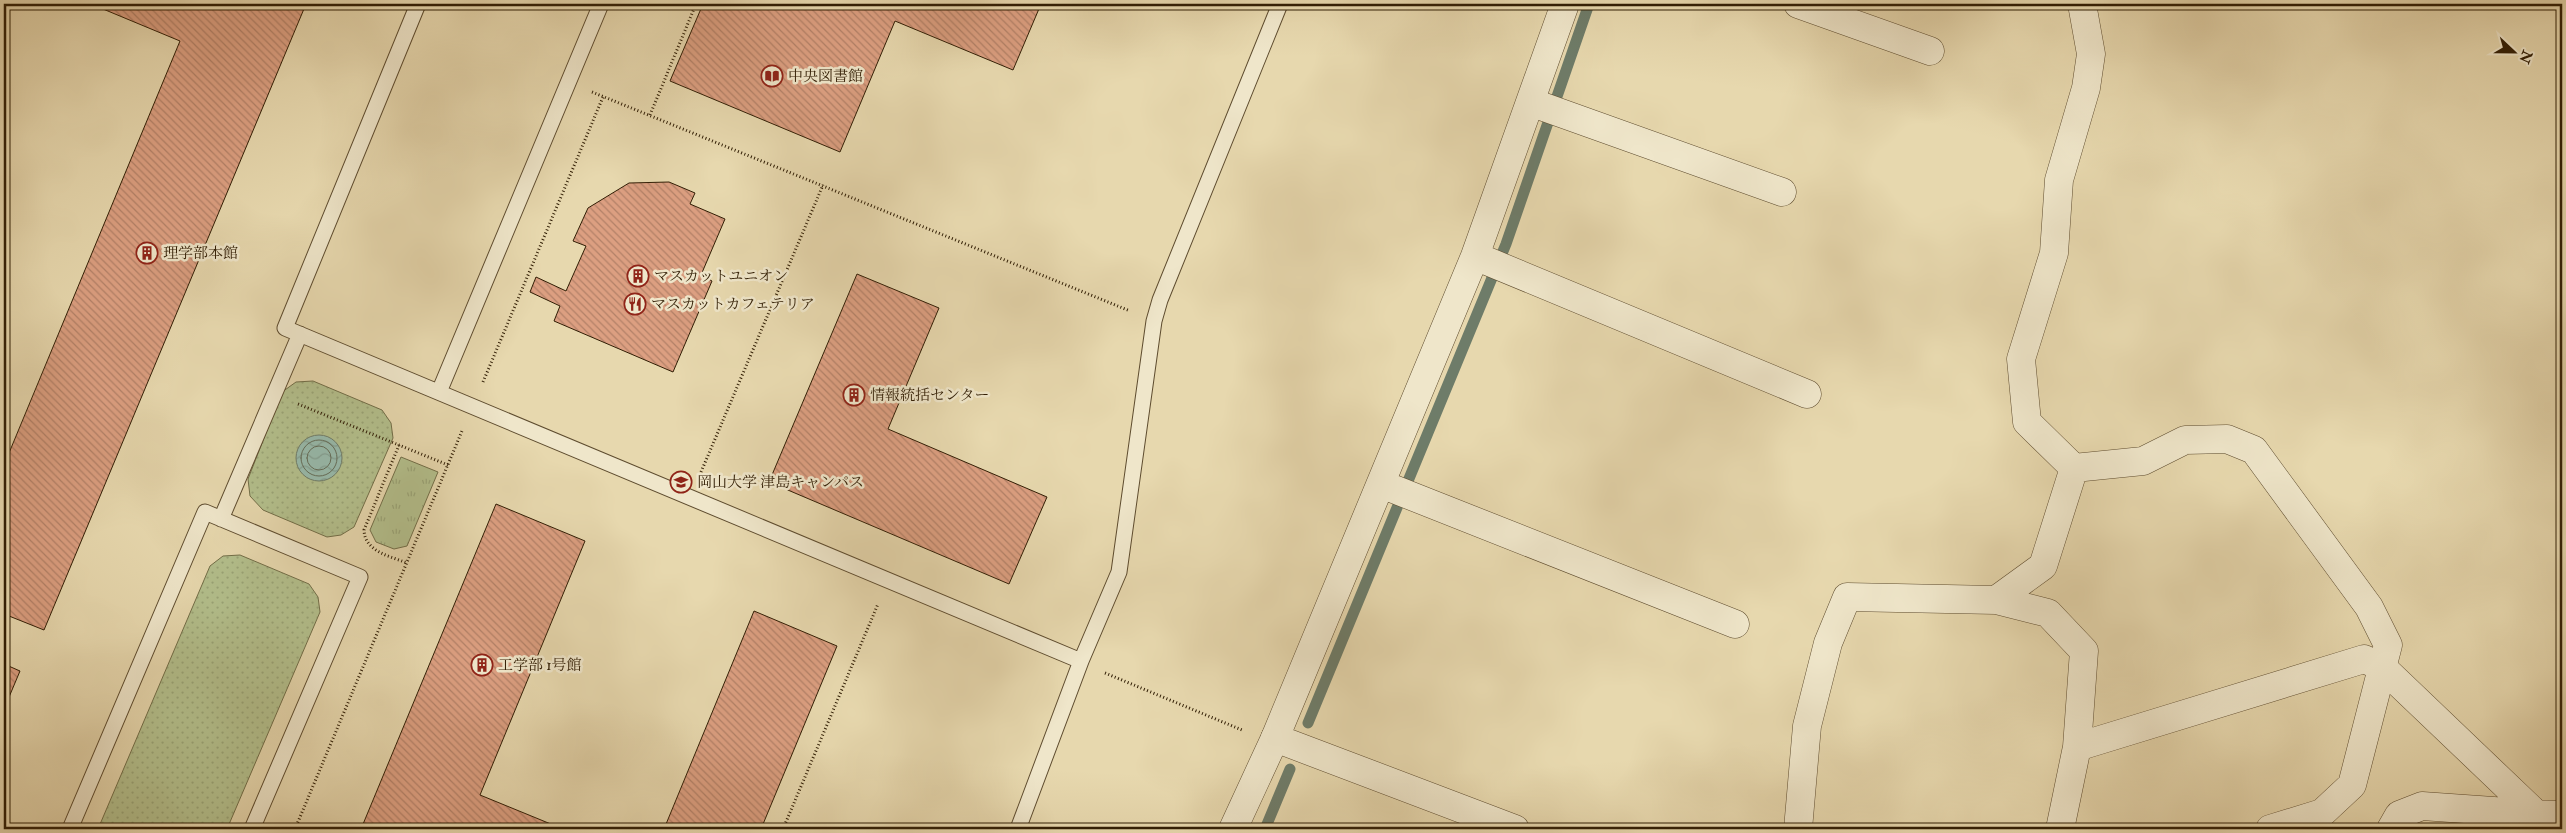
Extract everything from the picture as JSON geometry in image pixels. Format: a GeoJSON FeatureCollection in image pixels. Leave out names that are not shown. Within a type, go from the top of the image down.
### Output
{"type":"FeatureCollection","features":[{"type":"Feature","properties":{"kind":"street"},"geometry":{"type":"LineString","coordinates":[[1233,829],[1273,741],[1396,490],[1489,262],[1545,107],[1565,4]]}},
{"type":"Feature","properties":{"kind":"street"},"geometry":{"type":"LineString","coordinates":[[1798,4],[1930,51]]}},
{"type":"Feature","properties":{"kind":"street"},"geometry":{"type":"LineString","coordinates":[[2074,468],[2027,422],[2021,359],[2054,253],[2059,180],[2086,88],[2091,54],[2082,4]]}},
{"type":"Feature","properties":{"kind":"street"},"geometry":{"type":"LineString","coordinates":[[1545,107],[1782,192]]}},
{"type":"Feature","properties":{"kind":"street"},"geometry":{"type":"LineString","coordinates":[[1489,262],[1807,394]]}},
{"type":"Feature","properties":{"kind":"street"},"geometry":{"type":"LineString","coordinates":[[2074,468],[2143,461],[2185,440],[2226,439],[2254,450],[2369,607],[2388,645],[2352,785],[2322,813],[2270,829]]}},
{"type":"Feature","properties":{"kind":"street"},"geometry":{"type":"LineString","coordinates":[[1996,600],[2043,566],[2074,468]]}},
{"type":"Feature","properties":{"kind":"street"},"geometry":{"type":"LineString","coordinates":[[1396,490],[1735,624]]}},
{"type":"Feature","properties":{"kind":"street"},"geometry":{"type":"LineString","coordinates":[[1798,829],[1807,726],[1828,643],[1847,597],[1996,600],[2048,613],[2084,650],[2077,747],[2060,829]]}},
{"type":"Feature","properties":{"kind":"street"},"geometry":{"type":"LineString","coordinates":[[2077,747],[2364,659],[2382,667],[2549,815]]}},
{"type":"Feature","properties":{"kind":"street"},"geometry":{"type":"LineString","coordinates":[[1273,741],[1515,829]]}},
{"type":"Feature","properties":{"kind":"street"},"geometry":{"type":"LineString","coordinates":[[2391,829],[2399,815],[2422,806],[2549,815]]}},
{"type":"Feature","properties":{"kind":"lane"},"geometry":{"type":"LineString","coordinates":[[418,4],[285,328],[1081,662]]}},
{"type":"Feature","properties":{"kind":"lane"},"geometry":{"type":"LineString","coordinates":[[439,392],[601,4]]}},
{"type":"Feature","properties":{"kind":"lane"},"geometry":{"type":"LineString","coordinates":[[1018,829],[1081,662],[1119,572],[1154,321],[1160,300],[1280,4]]}},
{"type":"Feature","properties":{"kind":"lane"},"geometry":{"type":"LineString","coordinates":[[222,519],[300,334]]}},
{"type":"Feature","properties":{"kind":"lane"},"geometry":{"type":"LineString","coordinates":[[70,829],[205,512],[360,577],[252,829]]}},
{"type":"Feature","properties":{"kind":"path"},"geometry":{"type":"LineString","coordinates":[[650,116],[696,4]]}},
{"type":"Feature","properties":{"kind":"path"},"geometry":{"type":"LineString","coordinates":[[568,82],[1154,321]]}},
{"type":"Feature","properties":{"kind":"path"},"geometry":{"type":"LineString","coordinates":[[295,829],[603,97]]}},
{"type":"Feature","properties":{"kind":"path"},"geometry":{"type":"LineString","coordinates":[[691,497],[822,185]]}},
{"type":"Feature","properties":{"kind":"path"},"geometry":{"type":"LineString","coordinates":[[274,395],[448,465]]}},
{"type":"Feature","properties":{"kind":"path"},"geometry":{"type":"LineString","coordinates":[[399,445],[364,530],[364,540],[371,548],[407,563]]}},
{"type":"Feature","properties":{"kind":"path"},"geometry":{"type":"LineString","coordinates":[[783,829],[888,580]]}},
{"type":"Feature","properties":{"kind":"path"},"geometry":{"type":"LineString","coordinates":[[1081,662],[1273,741]]}},
{"type":"Feature","properties":{"kind":"green space"},"geometry":{"type":"Polygon","coordinates":[[[313,381],[382,410],[391,423],[393,438],[354,527],[341,535],[327,537],[263,510],[250,496],[248,479],[282,392],[296,382],[313,381]]]}},
{"type":"Feature","properties":{"kind":"green space"},"geometry":{"type":"Polygon","coordinates":[[[401,457],[438,472],[407,546],[394,549],[376,542],[370,530],[401,457]]]}},
{"type":"Feature","properties":{"kind":"green space"},"geometry":{"type":"Polygon","coordinates":[[[240,555],[309,584],[318,597],[320,612],[227,829],[98,829],[210,566],[223,556],[240,555]]]}},
{"type":"Feature","properties":{"kind":"water"},"geometry":{"type":"Polygon","coordinates":[[[315,435],[323,435],[332,439],[338,445],[342,458],[338,471],[332,477],[323,481],[315,481],[306,477],[300,471],[296,462],[296,454],[300,445],[306,439],[315,435]]]}},
{"type":"Feature","properties":{"kind":"building","name":"理学部本館"},"geometry":{"type":"Polygon","coordinates":[[[91,4],[306,4],[44,630],[4,614],[4,465],[180,41],[91,4]]]}},
{"type":"Feature","properties":{"kind":"building","name":"中央図書館"},"geometry":{"type":"Polygon","coordinates":[[[703,4],[1041,4],[1013,70],[895,21],[840,152],[670,81],[703,4]]]}},
{"type":"Feature","properties":{"kind":"building","name":"マスカットユニオン"},"geometry":{"type":"Polygon","coordinates":[[[669,182],[695,193],[690,204],[725,219],[701,275],[712,281],[673,372],[554,321],[560,306],[530,292],[536,277],[566,291],[586,246],[573,241],[588,208],[629,183],[669,182]]]}},
{"type":"Feature","properties":{"kind":"building","name":"情報統括センター"},"geometry":{"type":"Polygon","coordinates":[[[857,274],[939,308],[888,429],[1047,497],[1009,584],[769,482],[857,274]]]}},
{"type":"Feature","properties":{"kind":"building","name":"工学部 1号館"},"geometry":{"type":"Polygon","coordinates":[[[496,504],[585,541],[480,795],[563,829],[361,829],[496,504]]]}},
{"type":"Feature","properties":{"kind":"building"},"geometry":{"type":"Polygon","coordinates":[[[754,611],[837,646],[761,829],[664,829],[754,611]]]}},
{"type":"Feature","properties":{"kind":"building"},"geometry":{"type":"Polygon","coordinates":[[[4,664],[20,671],[4,709],[4,664]]]}},
{"type":"Feature","properties":{"kind":"waterway"},"geometry":{"type":"LineString","coordinates":[[1308,723],[1506,244],[1589,4]]}},
{"type":"Feature","properties":{"kind":"waterway"},"geometry":{"type":"LineString","coordinates":[[1265,829],[1290,769]]}},
{"type":"Feature","properties":{"kind":"place","name":"中央図書館"},"geometry":{"type":"Point","coordinates":[772,76]}},
{"type":"Feature","properties":{"kind":"place","name":"理学部本館"},"geometry":{"type":"Point","coordinates":[147,253]}},
{"type":"Feature","properties":{"kind":"place","name":"マスカットユニオン"},"geometry":{"type":"Point","coordinates":[638,276]}},
{"type":"Feature","properties":{"kind":"place","name":"マスカットカフェテリア"},"geometry":{"type":"Point","coordinates":[635,304]}},
{"type":"Feature","properties":{"kind":"place","name":"情報統括センター"},"geometry":{"type":"Point","coordinates":[854,395]}},
{"type":"Feature","properties":{"kind":"place","name":"岡山大学 津島キャンパス"},"geometry":{"type":"Point","coordinates":[681,482]}},
{"type":"Feature","properties":{"kind":"place","name":"工学部 1号館"},"geometry":{"type":"Point","coordinates":[482,665]}}]}
